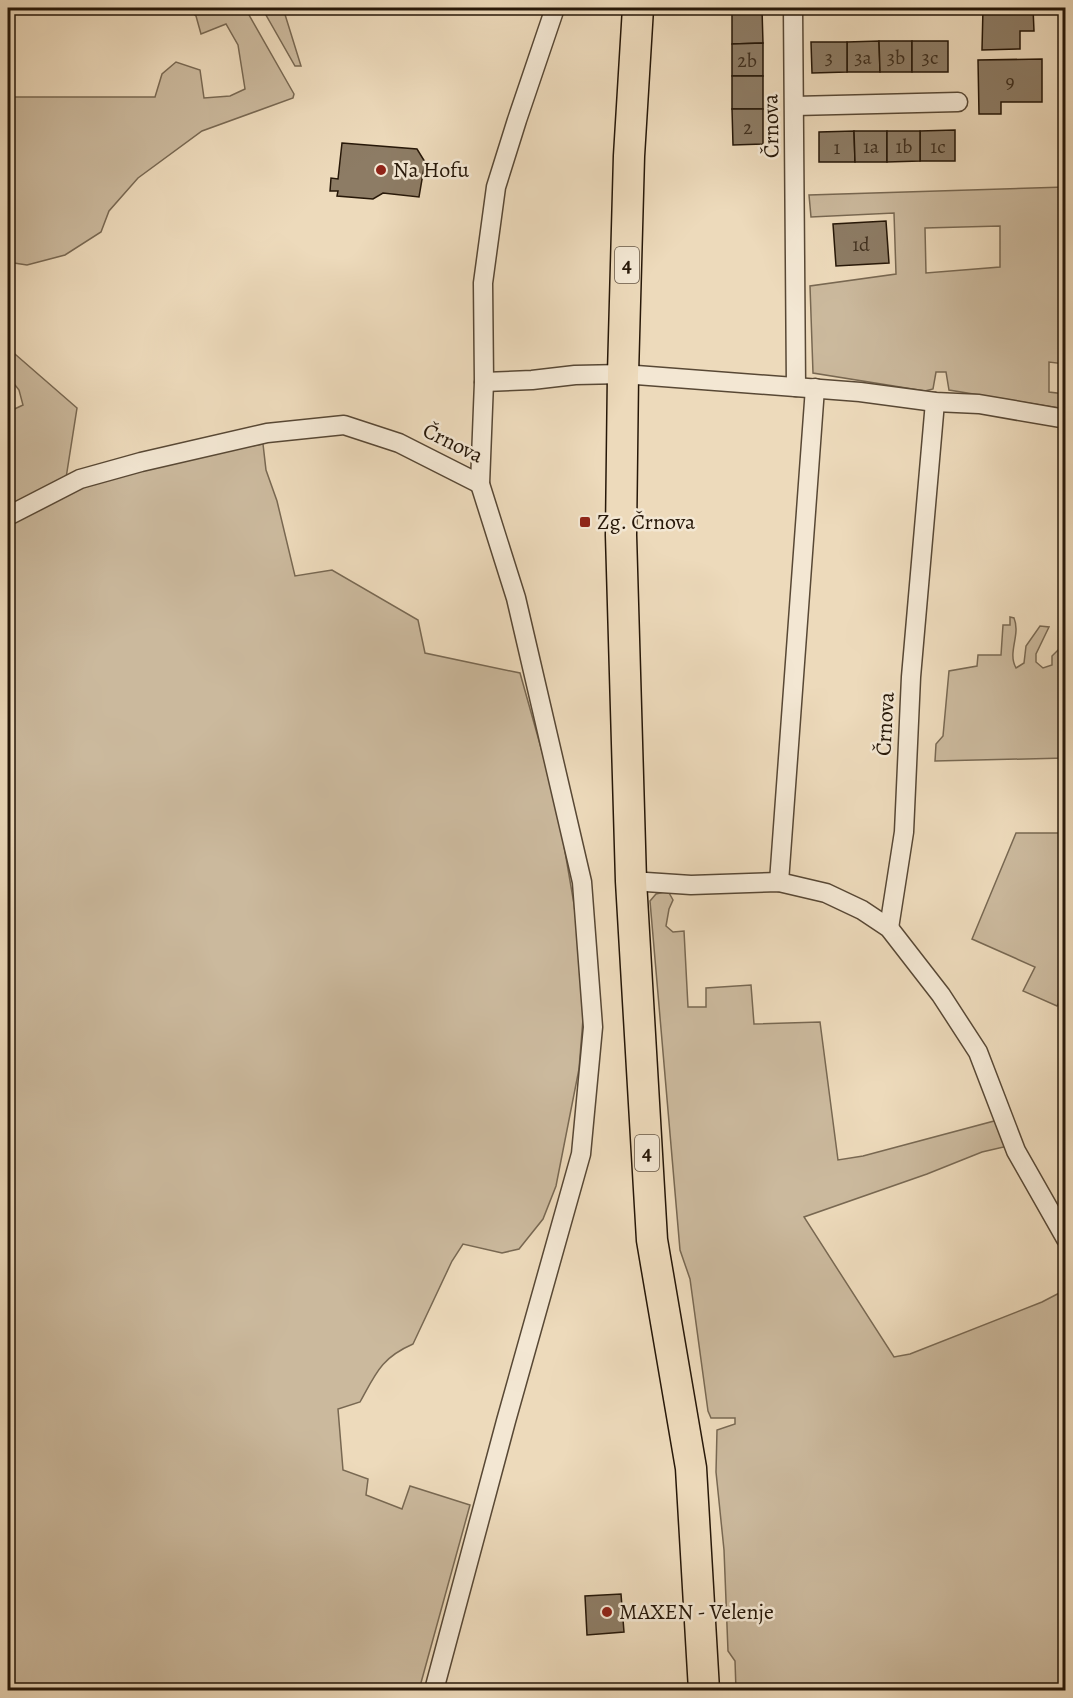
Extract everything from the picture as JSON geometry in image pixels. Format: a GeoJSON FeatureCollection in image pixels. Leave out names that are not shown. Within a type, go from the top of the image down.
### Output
{"type":"FeatureCollection","features":[{"type":"Feature","properties":{"kind":"main road","name":"4"},"geometry":{"type":"LineString","coordinates":[[638,8],[629,156],[621,535],[631,882],[652,1240],[691,1468],[704,1690]]}},
{"type":"Feature","properties":{"kind":"street","name":"Črnova"},"geometry":{"type":"LineString","coordinates":[[8,516],[80,479],[141,462],[267,433],[344,425],[399,443],[480,484],[484,382],[483,283],[496,187],[555,8]]}},
{"type":"Feature","properties":{"kind":"street","name":"Črnova"},"geometry":{"type":"LineString","coordinates":[[793,8],[796,387]]}},
{"type":"Feature","properties":{"kind":"street"},"geometry":{"type":"LineString","coordinates":[[795,106],[958,102]]}},
{"type":"Feature","properties":{"kind":"street"},"geometry":{"type":"LineString","coordinates":[[484,382],[623,374],[814,388],[935,402],[979,404],[1065,419]]}},
{"type":"Feature","properties":{"kind":"street"},"geometry":{"type":"LineString","coordinates":[[779,882],[814,388]]}},
{"type":"Feature","properties":{"kind":"street","name":"Črnova"},"geometry":{"type":"LineString","coordinates":[[889,928],[904,832],[911,678],[935,402]]}},
{"type":"Feature","properties":{"kind":"street"},"geometry":{"type":"LineString","coordinates":[[434,1690],[506,1420],[581,1154],[594,1027],[582,882],[516,598],[480,484]]}},
{"type":"Feature","properties":{"kind":"street"},"geometry":{"type":"LineString","coordinates":[[631,882],[691,885],[779,882],[826,893],[862,910],[889,928],[941,995],[978,1052],[1016,1151],[1065,1239]]}},
{"type":"Feature","properties":{"kind":"shaded area"},"geometry":{"type":"Polygon","coordinates":[[[187,8],[245,8],[294,94],[293,98],[202,131],[138,178],[109,211],[101,232],[65,255],[27,265],[14,263],[8,259],[8,97],[155,97],[162,74],[176,62],[200,70],[204,98],[230,96],[245,89],[238,45],[226,24],[201,34],[196,16],[187,8]]]}},
{"type":"Feature","properties":{"kind":"shaded area"},"geometry":{"type":"Polygon","coordinates":[[[262,8],[283,8],[301,66],[295,66],[262,8]]]}},
{"type":"Feature","properties":{"kind":"shaded area"},"geometry":{"type":"Polygon","coordinates":[[[1065,187],[1065,364],[1049,362],[1049,392],[1065,394],[1065,409],[949,390],[946,372],[936,372],[933,389],[925,391],[813,373],[810,286],[896,274],[894,213],[811,217],[809,195],[1065,187]],[[1000,226],[925,228],[926,273],[1000,267],[1000,226]]]}},
{"type":"Feature","properties":{"kind":"shaded area"},"geometry":{"type":"Polygon","coordinates":[[[8,348],[77,408],[66,478],[8,506],[8,412],[23,405],[19,390],[8,376],[8,348]]]}},
{"type":"Feature","properties":{"kind":"shaded area"},"geometry":{"type":"Polygon","coordinates":[[[263,444],[266,470],[277,501],[295,576],[332,570],[418,620],[425,653],[520,673],[557,805],[574,904],[581,962],[583,1019],[579,1069],[556,1186],[543,1219],[519,1249],[502,1253],[463,1244],[452,1261],[413,1344],[393,1355],[380,1367],[360,1402],[338,1409],[343,1470],[368,1479],[366,1495],[402,1509],[410,1486],[470,1505],[419,1690],[8,1690],[8,523],[84,487],[147,465],[263,444]]]}},
{"type":"Feature","properties":{"kind":"shaded area"},"geometry":{"type":"Polygon","coordinates":[[[1010,617],[1014,618],[1016,624],[1013,656],[1016,668],[1024,663],[1026,646],[1040,626],[1049,627],[1036,654],[1036,662],[1043,668],[1052,665],[1052,656],[1065,643],[1065,758],[935,761],[936,744],[943,736],[949,671],[977,666],[978,655],[1001,655],[1003,625],[1010,625],[1010,617]]]}},
{"type":"Feature","properties":{"kind":"shaded area"},"geometry":{"type":"Polygon","coordinates":[[[1065,822],[1066,998],[1062,996],[1057,1006],[1023,991],[1035,967],[972,939],[1016,833],[1064,833],[1065,822]]]}},
{"type":"Feature","properties":{"kind":"shaded area"},"geometry":{"type":"Polygon","coordinates":[[[668,891],[673,900],[666,926],[673,932],[684,931],[688,1007],[706,1007],[706,988],[751,985],[754,1024],[820,1022],[838,1160],[863,1156],[998,1120],[1008,1146],[982,1152],[804,1217],[894,1357],[910,1354],[1042,1302],[1065,1290],[1065,1690],[736,1690],[735,1661],[728,1651],[724,1550],[716,1472],[717,1430],[735,1424],[735,1418],[711,1418],[708,1411],[690,1279],[680,1250],[650,901],[656,894],[668,891]]]}},
{"type":"Feature","properties":{"kind":"building"},"geometry":{"type":"Polygon","coordinates":[[[983,8],[1033,8],[1034,31],[1020,31],[1020,49],[982,50],[983,8]]]}},
{"type":"Feature","properties":{"kind":"building"},"geometry":{"type":"Polygon","coordinates":[[[732,9],[762,9],[763,43],[732,44],[732,9]]]}},
{"type":"Feature","properties":{"kind":"building"},"geometry":{"type":"Polygon","coordinates":[[[879,41],[880,72],[847,72],[847,42],[879,41]]]}},
{"type":"Feature","properties":{"kind":"building"},"geometry":{"type":"Polygon","coordinates":[[[879,41],[912,41],[912,72],[880,72],[879,41]]]}},
{"type":"Feature","properties":{"kind":"building"},"geometry":{"type":"Polygon","coordinates":[[[912,41],[948,41],[948,72],[912,72],[912,41]]]}},
{"type":"Feature","properties":{"kind":"building"},"geometry":{"type":"Polygon","coordinates":[[[811,42],[847,42],[847,72],[812,73],[811,42]]]}},
{"type":"Feature","properties":{"kind":"building"},"geometry":{"type":"Polygon","coordinates":[[[763,43],[763,76],[732,76],[732,44],[763,43]]]}},
{"type":"Feature","properties":{"kind":"building"},"geometry":{"type":"Polygon","coordinates":[[[1042,59],[1042,102],[1001,102],[1001,114],[979,114],[978,60],[1042,59]]]}},
{"type":"Feature","properties":{"kind":"building"},"geometry":{"type":"Polygon","coordinates":[[[732,76],[763,76],[763,109],[732,109],[732,76]]]}},
{"type":"Feature","properties":{"kind":"building"},"geometry":{"type":"Polygon","coordinates":[[[732,109],[763,109],[763,144],[733,145],[732,109]]]}},
{"type":"Feature","properties":{"kind":"building"},"geometry":{"type":"Polygon","coordinates":[[[955,130],[955,161],[920,161],[920,131],[955,130]]]}},
{"type":"Feature","properties":{"kind":"building"},"geometry":{"type":"Polygon","coordinates":[[[854,131],[855,162],[819,162],[819,132],[854,131]]]}},
{"type":"Feature","properties":{"kind":"building"},"geometry":{"type":"Polygon","coordinates":[[[854,131],[887,131],[887,162],[855,162],[854,131]]]}},
{"type":"Feature","properties":{"kind":"building"},"geometry":{"type":"Polygon","coordinates":[[[887,131],[920,131],[920,161],[887,162],[887,131]]]}},
{"type":"Feature","properties":{"kind":"building","name":"Na Hofu"},"geometry":{"type":"Polygon","coordinates":[[[342,143],[417,149],[425,162],[419,197],[383,193],[373,199],[337,196],[338,191],[330,191],[331,178],[338,179],[342,143]]]}},
{"type":"Feature","properties":{"kind":"building"},"geometry":{"type":"Polygon","coordinates":[[[886,221],[889,263],[836,266],[833,224],[886,221]]]}},
{"type":"Feature","properties":{"kind":"building"},"geometry":{"type":"Polygon","coordinates":[[[621,1594],[624,1632],[587,1635],[585,1596],[621,1594]]]}},
{"type":"Feature","properties":{"kind":"place","name":"Na Hofu"},"geometry":{"type":"Point","coordinates":[381,170]}},
{"type":"Feature","properties":{"kind":"place","name":"Zg. Črnova"},"geometry":{"type":"Point","coordinates":[585,522]}},
{"type":"Feature","properties":{"kind":"place","name":"MAXEN - Velenje"},"geometry":{"type":"Point","coordinates":[607,1612]}}]}
